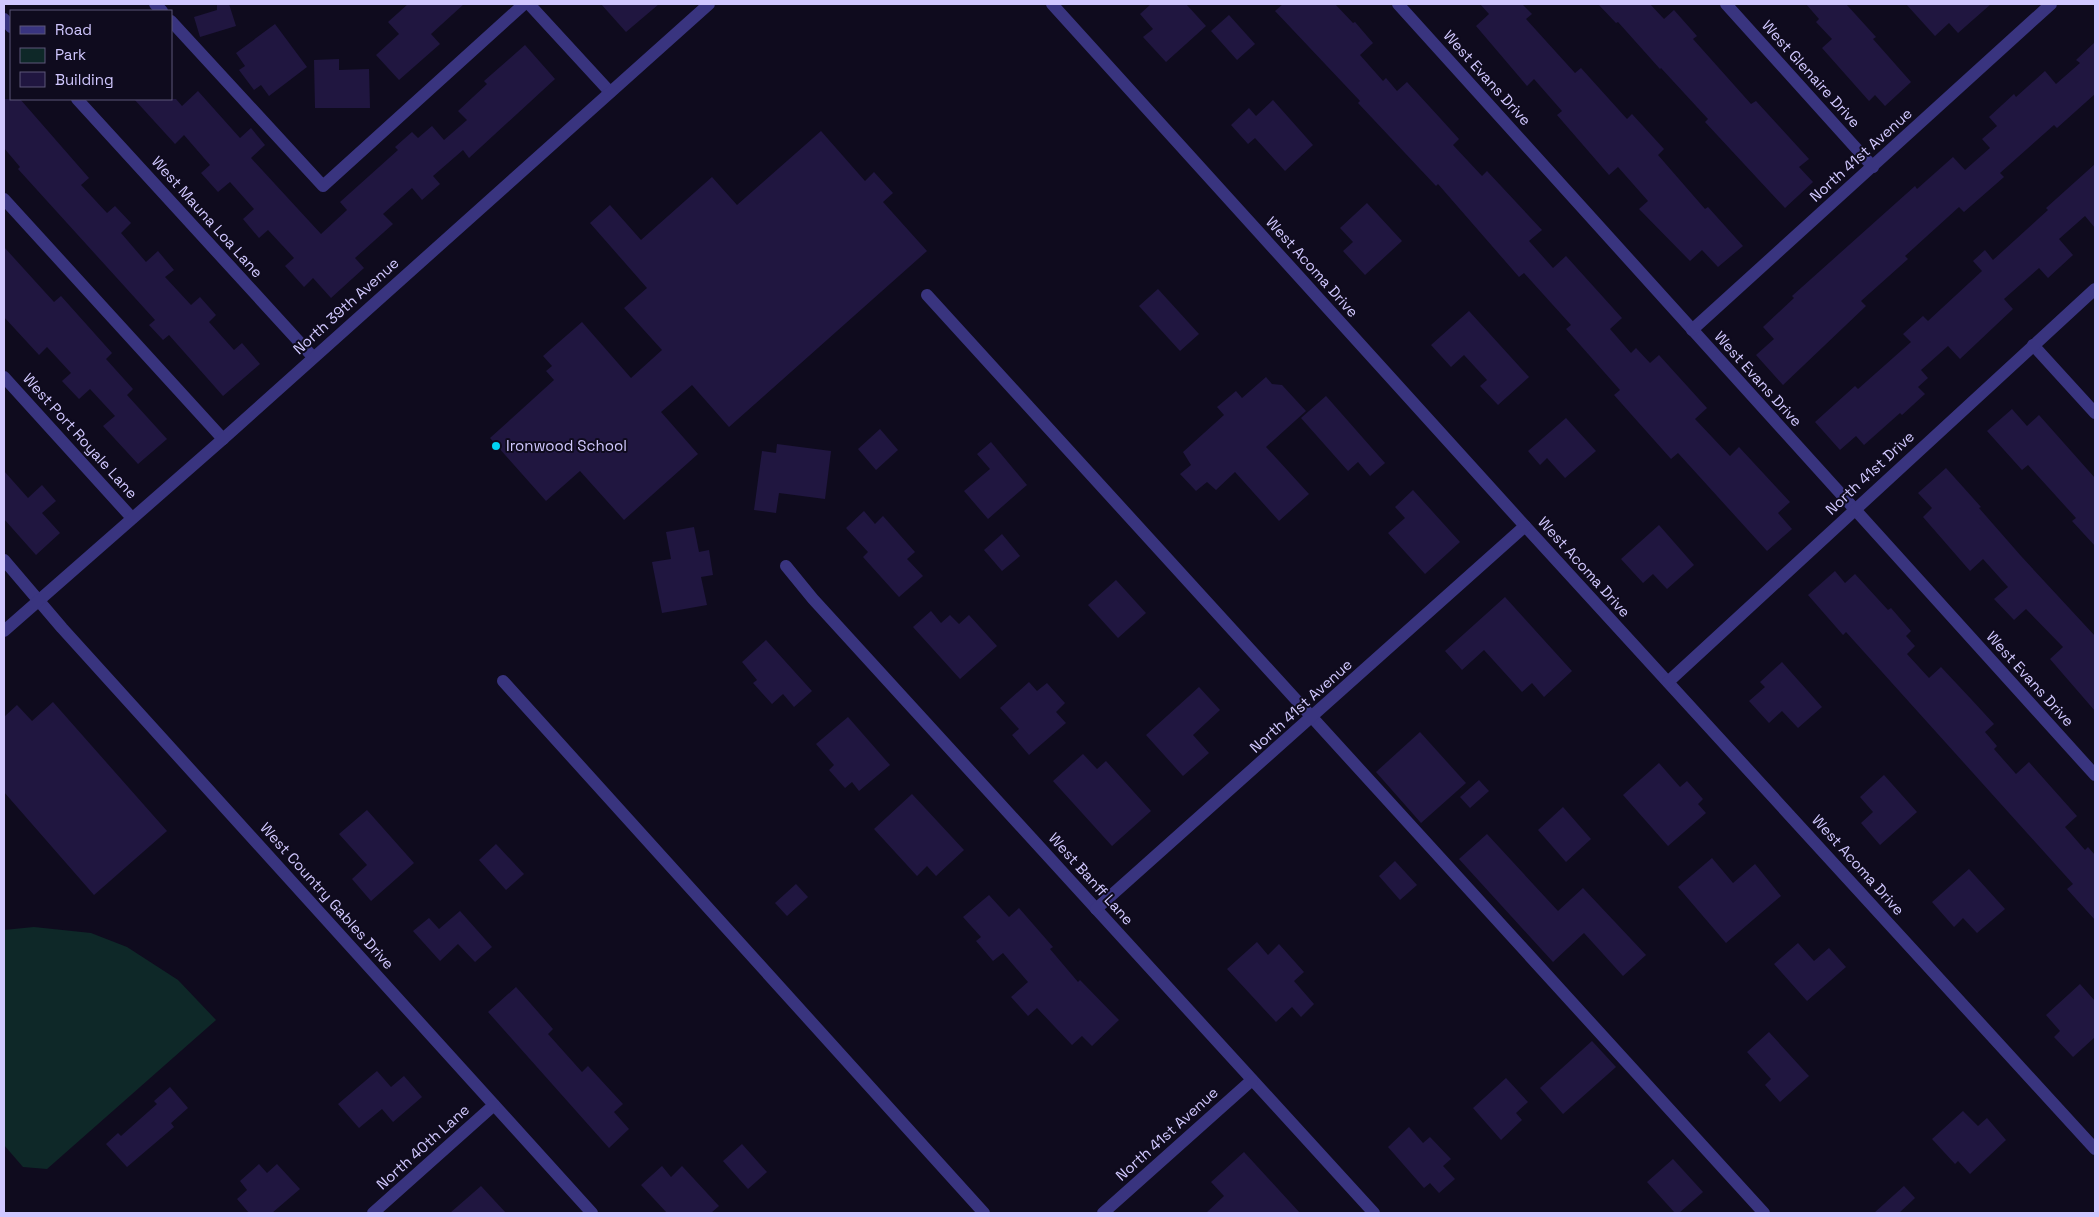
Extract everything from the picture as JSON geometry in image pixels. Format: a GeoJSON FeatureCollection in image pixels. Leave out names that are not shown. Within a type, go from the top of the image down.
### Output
{"type":"FeatureCollection","features":[{"type":"Feature","properties":{"kind":"street"},"geometry":{"type":"LineString","coordinates":[[172,23],[323,186],[524,4]]}},
{"type":"Feature","properties":{"kind":"street"},"geometry":{"type":"LineString","coordinates":[[529,4],[610,92]]}},
{"type":"Feature","properties":{"kind":"street","name":"North 39th Avenue"},"geometry":{"type":"LineString","coordinates":[[4,631],[223,439],[610,92],[695,8],[709,4]]}},
{"type":"Feature","properties":{"kind":"street","name":"West Acoma Drive"},"geometry":{"type":"LineString","coordinates":[[1052,4],[1525,526],[2095,1149]]}},
{"type":"Feature","properties":{"kind":"street","name":"West Evans Drive"},"geometry":{"type":"LineString","coordinates":[[1398,4],[2095,775]]}},
{"type":"Feature","properties":{"kind":"street","name":"West Glenaire Drive"},"geometry":{"type":"LineString","coordinates":[[1726,4],[1873,167]]}},
{"type":"Feature","properties":{"kind":"street","name":"North 41st Avenue"},"geometry":{"type":"LineString","coordinates":[[1692,330],[2052,4]]}},
{"type":"Feature","properties":{"kind":"street","name":"West Mauna Loa Lane"},"geometry":{"type":"LineString","coordinates":[[78,100],[313,357]]}},
{"type":"Feature","properties":{"kind":"street"},"geometry":{"type":"LineString","coordinates":[[4,199],[223,439]]}},
{"type":"Feature","properties":{"kind":"street","name":"North 41st Drive"},"geometry":{"type":"LineString","coordinates":[[1668,682],[2095,289]]}},
{"type":"Feature","properties":{"kind":"street"},"geometry":{"type":"LineString","coordinates":[[927,296],[1764,1213]]}},
{"type":"Feature","properties":{"kind":"street"},"geometry":{"type":"LineString","coordinates":[[2033,345],[2095,413]]}},
{"type":"Feature","properties":{"kind":"street","name":"West Port Royale Lane"},"geometry":{"type":"LineString","coordinates":[[4,377],[132,518]]}},
{"type":"Feature","properties":{"kind":"street","name":"North 41st Avenue"},"geometry":{"type":"LineString","coordinates":[[1096,909],[1525,526]]}},
{"type":"Feature","properties":{"kind":"street","name":"West Country Gables Drive"},"geometry":{"type":"LineString","coordinates":[[4,560],[62,628],[592,1213]]}},
{"type":"Feature","properties":{"kind":"street","name":"West Banff Lane"},"geometry":{"type":"LineString","coordinates":[[786,566],[813,598],[1374,1213]]}},
{"type":"Feature","properties":{"kind":"street"},"geometry":{"type":"LineString","coordinates":[[503,681],[984,1213]]}},
{"type":"Feature","properties":{"kind":"street","name":"North 41st Avenue"},"geometry":{"type":"LineString","coordinates":[[1103,1213],[1252,1080]]}},
{"type":"Feature","properties":{"kind":"street","name":"North 40th Lane"},"geometry":{"type":"LineString","coordinates":[[373,1213],[494,1105]]}},
{"type":"Feature","properties":{"kind":"green space"},"geometry":{"type":"Polygon","coordinates":[[[34,927],[91,933],[127,947],[178,980],[216,1020],[47,1169],[23,1167],[4,1145],[4,930],[34,927]]]}},
{"type":"Feature","properties":{"kind":"building"},"geometry":{"type":"Polygon","coordinates":[[[217,4],[229,4],[236,26],[200,37],[194,17],[217,10],[217,4]]]}},
{"type":"Feature","properties":{"kind":"building"},"geometry":{"type":"Polygon","coordinates":[[[408,4],[464,4],[431,34],[440,44],[399,80],[376,55],[399,34],[388,22],[408,4]]]}},
{"type":"Feature","properties":{"kind":"building"},"geometry":{"type":"Polygon","coordinates":[[[601,4],[659,4],[626,32],[601,4]]]}},
{"type":"Feature","properties":{"kind":"building"},"geometry":{"type":"Polygon","coordinates":[[[1151,4],[1186,4],[1206,26],[1166,62],[1143,37],[1153,29],[1140,14],[1151,4]]]}},
{"type":"Feature","properties":{"kind":"building"},"geometry":{"type":"Polygon","coordinates":[[[1283,4],[1335,4],[1353,23],[1355,22],[1373,43],[1360,55],[1383,81],[1386,78],[1397,91],[1407,82],[1459,139],[1453,145],[1482,176],[1487,171],[1542,230],[1529,241],[1553,268],[1566,256],[1622,318],[1610,329],[1631,353],[1636,348],[1650,363],[1659,355],[1707,408],[1695,419],[1730,456],[1739,447],[1790,502],[1778,513],[1792,529],[1767,551],[1678,453],[1671,459],[1614,395],[1620,390],[1566,329],[1571,325],[1524,273],[1519,277],[1438,184],[1436,186],[1358,103],[1360,101],[1275,11],[1283,4]]]}},
{"type":"Feature","properties":{"kind":"building"},"geometry":{"type":"Polygon","coordinates":[[[1480,4],[1522,4],[1532,14],[1526,19],[1575,73],[1581,68],[1627,119],[1632,114],[1664,149],[1658,155],[1705,209],[1708,207],[1743,246],[1718,267],[1702,250],[1690,261],[1639,209],[1648,201],[1618,167],[1609,175],[1557,115],[1562,111],[1534,79],[1527,86],[1476,26],[1489,14],[1480,4]]]}},
{"type":"Feature","properties":{"kind":"building"},"geometry":{"type":"Polygon","coordinates":[[[1598,4],[1650,4],[1664,19],[1674,10],[1697,36],[1693,39],[1751,104],[1756,101],[1809,159],[1799,167],[1813,182],[1785,208],[1705,122],[1708,119],[1618,22],[1616,23],[1598,4]]]}},
{"type":"Feature","properties":{"kind":"building"},"geometry":{"type":"Polygon","coordinates":[[[1806,4],[1846,4],[1876,37],[1873,39],[1911,82],[1885,106],[1875,95],[1869,101],[1822,48],[1832,39],[1816,22],[1819,19],[1806,4]]]}},
{"type":"Feature","properties":{"kind":"building"},"geometry":{"type":"Polygon","coordinates":[[[1906,4],[1991,4],[1958,33],[1949,23],[1935,36],[1906,4]]]}},
{"type":"Feature","properties":{"kind":"building"},"geometry":{"type":"Polygon","coordinates":[[[1229,15],[1255,44],[1237,60],[1211,31],[1229,15]]]}},
{"type":"Feature","properties":{"kind":"building"},"geometry":{"type":"Polygon","coordinates":[[[275,24],[307,67],[269,96],[261,85],[254,90],[239,70],[245,66],[236,53],[275,24]]]}},
{"type":"Feature","properties":{"kind":"building"},"geometry":{"type":"Polygon","coordinates":[[[2095,42],[2095,94],[2057,128],[2054,125],[2000,173],[2004,177],[1964,212],[1959,207],[1905,256],[1908,259],[1861,301],[1866,306],[1783,385],[1756,355],[1774,339],[1763,327],[1794,298],[1792,296],[1915,186],[1917,189],[1953,157],[1965,170],[1990,148],[1982,139],[1997,126],[1989,117],[2014,94],[2016,97],[2045,71],[2056,84],[2080,63],[2076,60],[2095,42]]]}},
{"type":"Feature","properties":{"kind":"building"},"geometry":{"type":"Polygon","coordinates":[[[525,45],[555,79],[469,158],[463,150],[433,176],[440,184],[422,200],[412,188],[383,214],[393,224],[355,258],[364,268],[331,298],[313,278],[304,287],[285,266],[294,258],[268,230],[259,238],[243,219],[254,209],[230,182],[218,192],[201,173],[210,165],[184,135],[175,144],[135,100],[176,99],[182,106],[198,91],[240,138],[251,128],[265,145],[251,158],[321,234],[347,210],[340,202],[398,150],[395,147],[412,132],[418,138],[432,126],[444,140],[467,120],[458,111],[487,84],[484,81],[525,45]]]}},
{"type":"Feature","properties":{"kind":"building"},"geometry":{"type":"Polygon","coordinates":[[[339,59],[339,70],[369,69],[370,108],[315,108],[314,60],[339,59]]]}},
{"type":"Feature","properties":{"kind":"building"},"geometry":{"type":"Polygon","coordinates":[[[4,99],[21,100],[89,178],[81,185],[107,213],[115,206],[131,223],[121,233],[146,262],[158,251],[174,270],[165,277],[191,305],[200,297],[216,315],[209,322],[234,350],[242,343],[260,364],[223,396],[169,335],[163,340],[149,325],[155,320],[18,169],[20,167],[4,148],[4,99]]]}},
{"type":"Feature","properties":{"kind":"building"},"geometry":{"type":"Polygon","coordinates":[[[1273,100],[1313,145],[1285,171],[1255,138],[1248,144],[1231,125],[1249,108],[1256,116],[1273,100]]]}},
{"type":"Feature","properties":{"kind":"building"},"geometry":{"type":"Polygon","coordinates":[[[821,131],[865,181],[874,172],[893,193],[883,202],[927,251],[729,427],[692,385],[661,412],[698,454],[624,520],[580,471],[546,501],[490,438],[554,380],[546,371],[552,366],[543,356],[582,322],[631,378],[662,350],[624,308],[647,288],[590,223],[610,205],[641,240],[712,177],[737,205],[821,131]]]}},
{"type":"Feature","properties":{"kind":"building"},"geometry":{"type":"Polygon","coordinates":[[[2095,164],[2095,228],[2085,216],[2059,239],[2073,255],[2048,278],[2039,268],[2004,299],[2013,309],[1960,359],[1948,346],[1921,370],[1928,378],[1918,387],[1925,394],[1902,415],[1900,413],[1864,445],[1856,436],[1840,450],[1815,422],[1855,386],[1858,389],[1911,342],[1903,334],[1923,316],[1928,321],[1982,271],[1973,261],[1985,250],[1993,260],[2048,210],[2046,208],[2095,164]]]}},
{"type":"Feature","properties":{"kind":"building"},"geometry":{"type":"Polygon","coordinates":[[[1367,203],[1402,241],[1365,275],[1343,251],[1353,242],[1340,228],[1367,203]]]}},
{"type":"Feature","properties":{"kind":"building"},"geometry":{"type":"Polygon","coordinates":[[[4,247],[54,302],[61,296],[112,353],[106,359],[133,389],[127,395],[167,439],[138,464],[103,426],[115,416],[90,389],[79,399],[62,381],[71,373],[47,347],[39,355],[4,317],[4,247]]]}},
{"type":"Feature","properties":{"kind":"building"},"geometry":{"type":"Polygon","coordinates":[[[1158,289],[1199,334],[1180,351],[1139,306],[1158,289]]]}},
{"type":"Feature","properties":{"kind":"building"},"geometry":{"type":"Polygon","coordinates":[[[1469,311],[1529,377],[1498,405],[1480,386],[1487,380],[1464,355],[1451,367],[1431,345],[1469,311]]]}},
{"type":"Feature","properties":{"kind":"building"},"geometry":{"type":"Polygon","coordinates":[[[1266,377],[1272,384],[1282,385],[1306,411],[1266,447],[1309,494],[1279,521],[1235,472],[1216,490],[1207,482],[1196,491],[1180,474],[1191,465],[1183,452],[1224,415],[1217,407],[1236,391],[1242,398],[1266,377]]]}},
{"type":"Feature","properties":{"kind":"building"},"geometry":{"type":"Polygon","coordinates":[[[1326,396],[1385,463],[1370,476],[1358,462],[1348,471],[1301,418],[1326,396]]]}},
{"type":"Feature","properties":{"kind":"building"},"geometry":{"type":"Polygon","coordinates":[[[2012,409],[2027,426],[2039,415],[2095,478],[2095,546],[2072,521],[2076,518],[2028,465],[2022,470],[1987,431],[2012,409]]]}},
{"type":"Feature","properties":{"kind":"building"},"geometry":{"type":"Polygon","coordinates":[[[1566,418],[1596,451],[1565,478],[1547,458],[1540,465],[1528,451],[1566,418]]]}},
{"type":"Feature","properties":{"kind":"building"},"geometry":{"type":"Polygon","coordinates":[[[880,429],[898,450],[876,470],[858,449],[880,429]]]}},
{"type":"Feature","properties":{"kind":"building"},"geometry":{"type":"Polygon","coordinates":[[[991,442],[1027,485],[988,519],[964,491],[990,469],[977,454],[991,442]]]}},
{"type":"Feature","properties":{"kind":"building"},"geometry":{"type":"Polygon","coordinates":[[[777,444],[831,451],[825,499],[779,493],[776,513],[754,510],[762,451],[776,453],[777,444]]]}},
{"type":"Feature","properties":{"kind":"building"},"geometry":{"type":"Polygon","coordinates":[[[1946,468],[2021,556],[2095,636],[2095,711],[2050,659],[2063,647],[2026,609],[2014,620],[1994,599],[2008,587],[1983,559],[1970,571],[1923,517],[1932,508],[1918,493],[1946,468]]]}},
{"type":"Feature","properties":{"kind":"building"},"geometry":{"type":"Polygon","coordinates":[[[4,471],[28,498],[42,485],[56,501],[42,513],[60,533],[36,555],[4,519],[4,471]]]}},
{"type":"Feature","properties":{"kind":"building"},"geometry":{"type":"Polygon","coordinates":[[[1413,490],[1460,542],[1425,574],[1388,533],[1405,518],[1395,507],[1413,490]]]}},
{"type":"Feature","properties":{"kind":"building"},"geometry":{"type":"Polygon","coordinates":[[[864,511],[875,524],[883,516],[915,552],[907,559],[923,576],[899,597],[863,557],[868,552],[846,528],[864,511]]]}},
{"type":"Feature","properties":{"kind":"building"},"geometry":{"type":"Polygon","coordinates":[[[1659,525],[1694,565],[1667,589],[1653,574],[1643,583],[1621,559],[1659,525]]]}},
{"type":"Feature","properties":{"kind":"building"},"geometry":{"type":"Polygon","coordinates":[[[694,527],[699,552],[709,550],[713,575],[701,577],[707,605],[662,613],[652,562],[671,559],[666,532],[694,527]]]}},
{"type":"Feature","properties":{"kind":"building"},"geometry":{"type":"Polygon","coordinates":[[[1002,534],[1020,556],[1002,571],[984,550],[1002,534]]]}},
{"type":"Feature","properties":{"kind":"building"},"geometry":{"type":"Polygon","coordinates":[[[1835,571],[1845,583],[1855,574],[1888,610],[1891,608],[1911,631],[1906,636],[1915,646],[1907,654],[1929,678],[1941,667],[1994,724],[1985,732],[1997,746],[1994,749],[2016,774],[2029,762],[2077,816],[2065,827],[2085,850],[2088,847],[2095,855],[2095,920],[2067,889],[2073,884],[1846,632],[1843,635],[1808,595],[1835,571]]]}},
{"type":"Feature","properties":{"kind":"building"},"geometry":{"type":"Polygon","coordinates":[[[1116,580],[1146,613],[1118,638],[1088,605],[1116,580]]]}},
{"type":"Feature","properties":{"kind":"building"},"geometry":{"type":"Polygon","coordinates":[[[1505,597],[1572,671],[1544,697],[1532,683],[1522,692],[1484,650],[1462,670],[1445,651],[1505,597]]]}},
{"type":"Feature","properties":{"kind":"building"},"geometry":{"type":"Polygon","coordinates":[[[931,611],[941,623],[950,615],[959,624],[969,615],[997,646],[960,679],[913,627],[931,611]]]}},
{"type":"Feature","properties":{"kind":"building"},"geometry":{"type":"Polygon","coordinates":[[[766,640],[812,691],[794,707],[783,694],[772,704],[753,683],[757,680],[742,662],[766,640]]]}},
{"type":"Feature","properties":{"kind":"building"},"geometry":{"type":"Polygon","coordinates":[[[1782,662],[1822,707],[1798,728],[1782,711],[1769,723],[1749,701],[1765,687],[1760,682],[1782,662]]]}},
{"type":"Feature","properties":{"kind":"building"},"geometry":{"type":"Polygon","coordinates":[[[1029,682],[1037,691],[1047,683],[1065,703],[1056,712],[1066,723],[1029,755],[1012,735],[1019,729],[1000,708],[1029,682]]]}},
{"type":"Feature","properties":{"kind":"building"},"geometry":{"type":"Polygon","coordinates":[[[1199,687],[1220,710],[1193,735],[1209,753],[1183,776],[1146,735],[1199,687]]]}},
{"type":"Feature","properties":{"kind":"building"},"geometry":{"type":"Polygon","coordinates":[[[53,702],[167,831],[94,895],[4,792],[4,717],[17,705],[32,721],[53,702]]]}},
{"type":"Feature","properties":{"kind":"building"},"geometry":{"type":"Polygon","coordinates":[[[848,717],[890,765],[859,791],[852,782],[845,788],[829,770],[834,765],[816,744],[848,717]]]}},
{"type":"Feature","properties":{"kind":"building"},"geometry":{"type":"Polygon","coordinates":[[[1420,732],[1466,783],[1421,823],[1376,772],[1420,732]]]}},
{"type":"Feature","properties":{"kind":"building"},"geometry":{"type":"Polygon","coordinates":[[[1083,754],[1097,769],[1106,761],[1151,811],[1112,846],[1053,781],[1083,754]]]}},
{"type":"Feature","properties":{"kind":"building"},"geometry":{"type":"Polygon","coordinates":[[[1659,763],[1680,787],[1687,781],[1703,799],[1698,804],[1706,813],[1668,846],[1623,795],[1659,763]]]}},
{"type":"Feature","properties":{"kind":"building"},"geometry":{"type":"Polygon","coordinates":[[[1884,775],[1917,812],[1880,845],[1861,823],[1873,812],[1860,797],[1884,775]]]}},
{"type":"Feature","properties":{"kind":"building"},"geometry":{"type":"Polygon","coordinates":[[[1479,780],[1489,791],[1470,808],[1460,797],[1479,780]]]}},
{"type":"Feature","properties":{"kind":"building"},"geometry":{"type":"Polygon","coordinates":[[[912,794],[964,850],[936,876],[927,866],[917,876],[874,829],[912,794]]]}},
{"type":"Feature","properties":{"kind":"building"},"geometry":{"type":"Polygon","coordinates":[[[1563,807],[1591,839],[1566,862],[1538,830],[1563,807]]]}},
{"type":"Feature","properties":{"kind":"building"},"geometry":{"type":"Polygon","coordinates":[[[367,810],[414,863],[371,901],[352,879],[367,865],[339,834],[367,810]]]}},
{"type":"Feature","properties":{"kind":"building"},"geometry":{"type":"Polygon","coordinates":[[[1487,834],[1558,911],[1583,888],[1646,955],[1623,976],[1584,933],[1553,962],[1459,859],[1487,834]]]}},
{"type":"Feature","properties":{"kind":"building"},"geometry":{"type":"Polygon","coordinates":[[[496,844],[524,874],[506,890],[479,860],[496,844]]]}},
{"type":"Feature","properties":{"kind":"building"},"geometry":{"type":"Polygon","coordinates":[[[1712,858],[1733,883],[1755,864],[1781,896],[1726,943],[1678,887],[1712,858]]]}},
{"type":"Feature","properties":{"kind":"building"},"geometry":{"type":"Polygon","coordinates":[[[1395,861],[1417,885],[1400,900],[1379,876],[1395,861]]]}},
{"type":"Feature","properties":{"kind":"building"},"geometry":{"type":"Polygon","coordinates":[[[1969,869],[2005,909],[1977,933],[1963,918],[1954,927],[1932,902],[1969,869]]]}},
{"type":"Feature","properties":{"kind":"building"},"geometry":{"type":"Polygon","coordinates":[[[796,884],[808,897],[787,916],[775,903],[796,884]]]}},
{"type":"Feature","properties":{"kind":"building"},"geometry":{"type":"Polygon","coordinates":[[[989,895],[1009,917],[1019,908],[1053,947],[1050,949],[1078,982],[1080,980],[1119,1020],[1092,1046],[1082,1036],[1072,1045],[1037,1008],[1028,1016],[1011,997],[1028,982],[1003,953],[993,961],[976,941],[981,937],[963,917],[989,895]]]}},
{"type":"Feature","properties":{"kind":"building"},"geometry":{"type":"Polygon","coordinates":[[[460,911],[492,947],[475,962],[458,944],[440,961],[413,931],[429,918],[439,929],[460,911]]]}},
{"type":"Feature","properties":{"kind":"building"},"geometry":{"type":"Polygon","coordinates":[[[1257,942],[1268,955],[1279,944],[1304,972],[1294,981],[1314,1004],[1301,1017],[1292,1007],[1276,1022],[1227,969],[1257,942]]]}},
{"type":"Feature","properties":{"kind":"building"},"geometry":{"type":"Polygon","coordinates":[[[1798,943],[1814,961],[1829,948],[1846,967],[1807,1001],[1774,964],[1798,943]]]}},
{"type":"Feature","properties":{"kind":"building"},"geometry":{"type":"Polygon","coordinates":[[[2080,984],[2095,1001],[2095,1037],[2073,1057],[2054,1037],[2060,1031],[2046,1015],[2080,984]]]}},
{"type":"Feature","properties":{"kind":"building"},"geometry":{"type":"Polygon","coordinates":[[[516,987],[553,1029],[548,1034],[582,1072],[588,1066],[623,1104],[614,1112],[629,1129],[609,1148],[488,1012],[516,987]]]}},
{"type":"Feature","properties":{"kind":"building"},"geometry":{"type":"Polygon","coordinates":[[[1769,1032],[1809,1076],[1780,1102],[1765,1085],[1771,1079],[1747,1052],[1769,1032]]]}},
{"type":"Feature","properties":{"kind":"building"},"geometry":{"type":"Polygon","coordinates":[[[1592,1041],[1616,1067],[1563,1114],[1540,1088],[1592,1041]]]}},
{"type":"Feature","properties":{"kind":"building"},"geometry":{"type":"Polygon","coordinates":[[[377,1071],[391,1087],[404,1076],[422,1097],[393,1122],[382,1109],[359,1128],[338,1104],[377,1071]]]}},
{"type":"Feature","properties":{"kind":"building"},"geometry":{"type":"Polygon","coordinates":[[[1506,1078],[1528,1102],[1516,1113],[1522,1120],[1501,1140],[1473,1108],[1506,1078]]]}},
{"type":"Feature","properties":{"kind":"building"},"geometry":{"type":"Polygon","coordinates":[[[170,1087],[188,1108],[171,1123],[174,1127],[127,1167],[106,1144],[118,1133],[121,1136],[157,1104],[154,1101],[170,1087]]]}},
{"type":"Feature","properties":{"kind":"building"},"geometry":{"type":"Polygon","coordinates":[[[1963,1111],[1978,1126],[1987,1118],[2006,1140],[1970,1174],[1958,1161],[1955,1164],[1932,1139],[1963,1111]]]}},
{"type":"Feature","properties":{"kind":"building"},"geometry":{"type":"Polygon","coordinates":[[[1409,1127],[1423,1143],[1430,1137],[1451,1159],[1443,1166],[1455,1179],[1439,1193],[1430,1183],[1424,1188],[1388,1147],[1409,1127]]]}},
{"type":"Feature","properties":{"kind":"building"},"geometry":{"type":"Polygon","coordinates":[[[742,1144],[767,1172],[748,1189],[723,1161],[742,1144]]]}},
{"type":"Feature","properties":{"kind":"building"},"geometry":{"type":"Polygon","coordinates":[[[1244,1152],[1300,1213],[1206,1213],[1224,1196],[1211,1182],[1244,1152]]]}},
{"type":"Feature","properties":{"kind":"building"},"geometry":{"type":"Polygon","coordinates":[[[1673,1159],[1703,1192],[1679,1213],[1675,1213],[1647,1182],[1673,1159]]]}},
{"type":"Feature","properties":{"kind":"building"},"geometry":{"type":"Polygon","coordinates":[[[259,1164],[267,1173],[277,1164],[300,1189],[272,1213],[249,1213],[237,1199],[247,1190],[240,1181],[259,1164]]]}},
{"type":"Feature","properties":{"kind":"building"},"geometry":{"type":"Polygon","coordinates":[[[662,1166],[671,1177],[682,1166],[719,1206],[711,1213],[667,1213],[641,1185],[662,1166]]]}},
{"type":"Feature","properties":{"kind":"building"},"geometry":{"type":"Polygon","coordinates":[[[481,1186],[506,1213],[450,1213],[481,1186]]]}},
{"type":"Feature","properties":{"kind":"building"},"geometry":{"type":"Polygon","coordinates":[[[1904,1186],[1915,1198],[1899,1213],[1874,1213],[1904,1186]]]}},
{"type":"Feature","properties":{"kind":"place","name":"Ironwood School"},"geometry":{"type":"Point","coordinates":[496,446]}}]}
